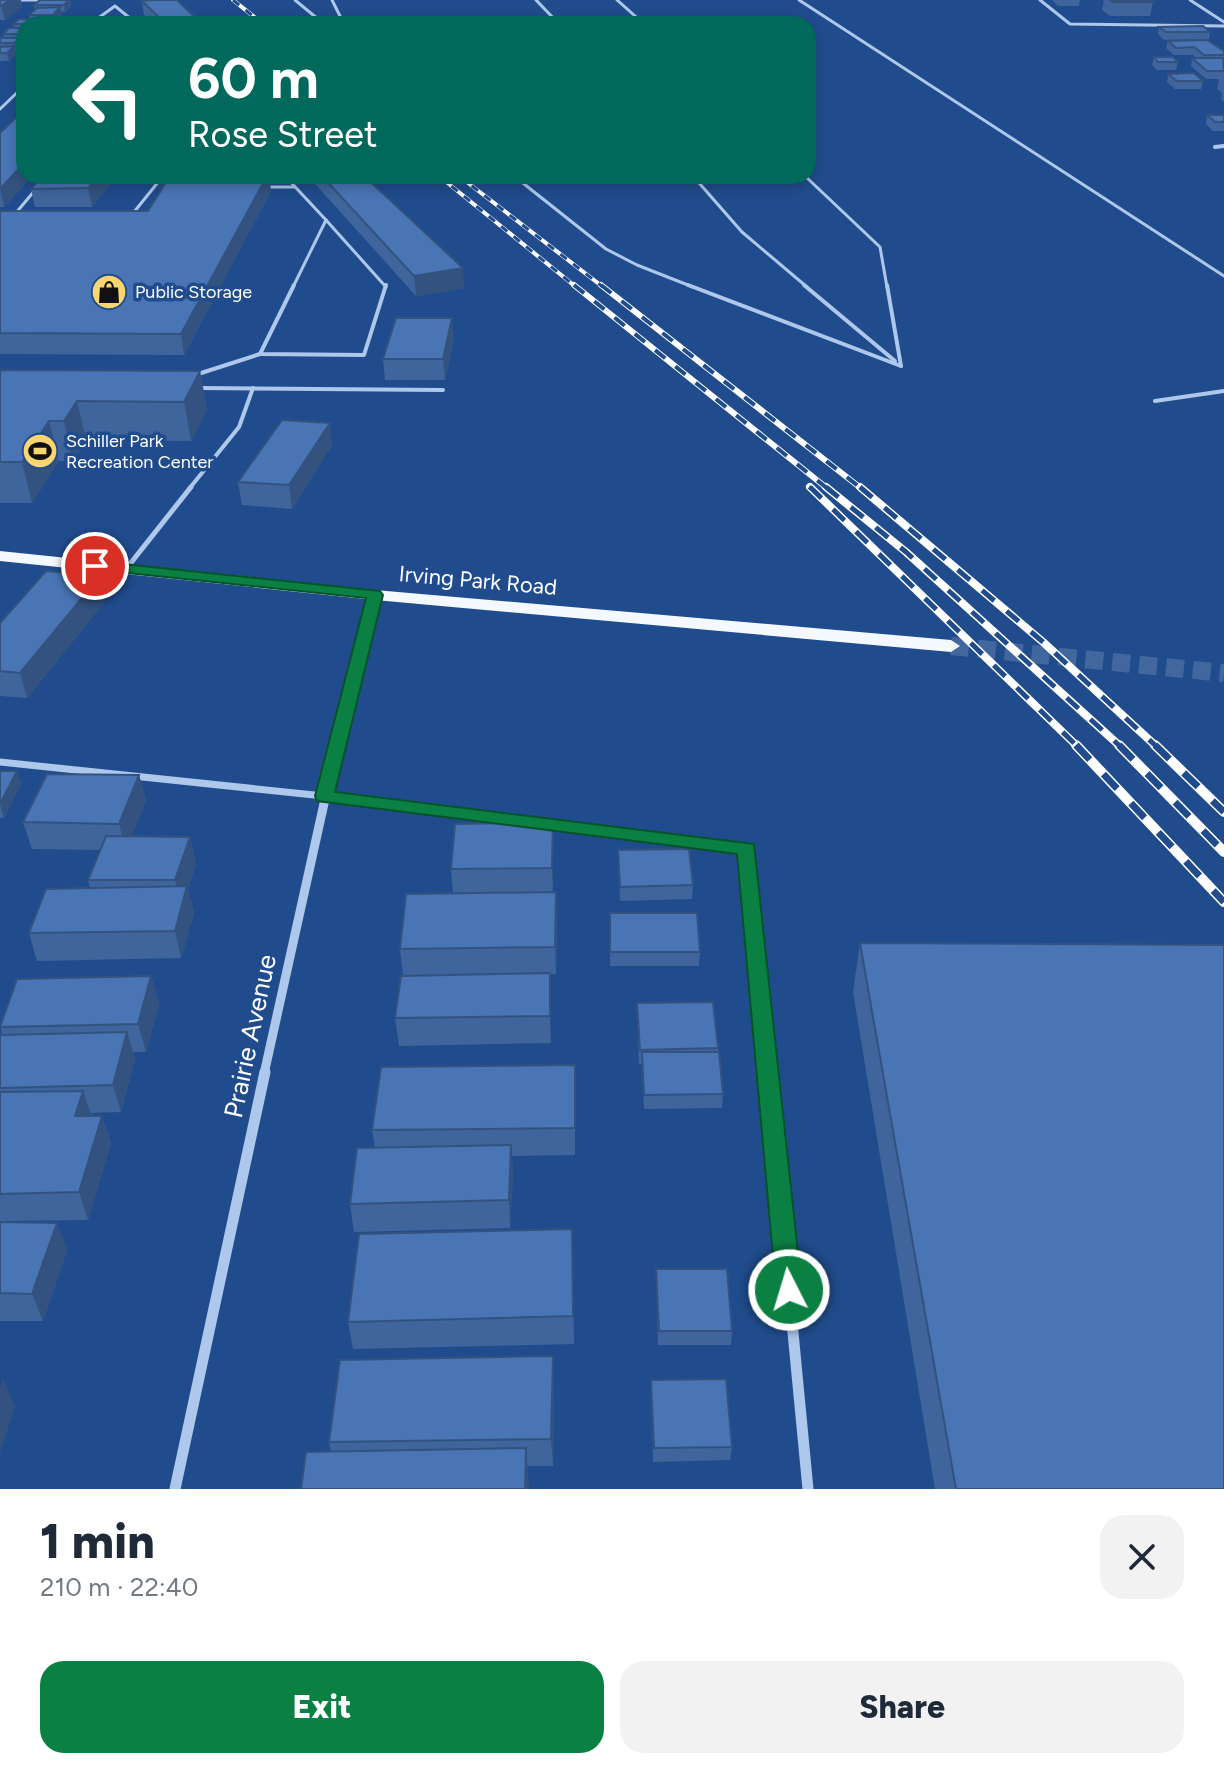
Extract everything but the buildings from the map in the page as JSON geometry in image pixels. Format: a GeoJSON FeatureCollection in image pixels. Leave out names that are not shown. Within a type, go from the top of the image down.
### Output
{"type":"FeatureCollection","features":[{"type":"Feature","properties":{"kind":"main road","name":"Irving Park Road"},"geometry":{"type":"LineString","coordinates":[[0,556],[375,595],[951,646]]}},
{"type":"Feature","properties":{"kind":"street"},"geometry":{"type":"LineString","coordinates":[[1040,0],[1070,24],[1091,27],[1224,24]]}},
{"type":"Feature","properties":{"kind":"street"},"geometry":{"type":"LineString","coordinates":[[1190,0],[1224,24]]}},
{"type":"Feature","properties":{"kind":"street"},"geometry":{"type":"LineString","coordinates":[[1215,147],[1224,146]]}},
{"type":"Feature","properties":{"kind":"street","name":"Prairie Avenue"},"geometry":{"type":"LineString","coordinates":[[175,1489],[324,796],[375,595]]}},
{"type":"Feature","properties":{"kind":"street"},"geometry":{"type":"LineString","coordinates":[[324,796],[747,849],[808,1489]]}},
{"type":"Feature","properties":{"kind":"lane"},"geometry":{"type":"LineString","coordinates":[[0,0],[46,0]]}},
{"type":"Feature","properties":{"kind":"lane"},"geometry":{"type":"LineString","coordinates":[[107,0],[127,16]]}},
{"type":"Feature","properties":{"kind":"lane"},"geometry":{"type":"LineString","coordinates":[[295,0],[314,16]]}},
{"type":"Feature","properties":{"kind":"lane"},"geometry":{"type":"LineString","coordinates":[[536,0],[551,16]]}},
{"type":"Feature","properties":{"kind":"lane"},"geometry":{"type":"LineString","coordinates":[[617,0],[635,16]]}},
{"type":"Feature","properties":{"kind":"lane"},"geometry":{"type":"LineString","coordinates":[[799,0],[1224,276]]}},
{"type":"Feature","properties":{"kind":"lane"},"geometry":{"type":"LineString","coordinates":[[101,16],[115,6]]}},
{"type":"Feature","properties":{"kind":"lane"},"geometry":{"type":"LineString","coordinates":[[0,109],[16,94]]}},
{"type":"Feature","properties":{"kind":"lane"},"geometry":{"type":"LineString","coordinates":[[188,377],[260,354],[364,355],[386,285],[292,184]]}},
{"type":"Feature","properties":{"kind":"lane"},"geometry":{"type":"LineString","coordinates":[[524,184],[606,249],[637,265],[901,366]]}},
{"type":"Feature","properties":{"kind":"lane"},"geometry":{"type":"LineString","coordinates":[[700,184],[742,232],[901,366]]}},
{"type":"Feature","properties":{"kind":"lane"},"geometry":{"type":"LineString","coordinates":[[813,184],[880,247],[901,366]]}},
{"type":"Feature","properties":{"kind":"lane"},"geometry":{"type":"LineString","coordinates":[[127,220],[155,186],[171,186]]}},
{"type":"Feature","properties":{"kind":"lane"},"geometry":{"type":"LineString","coordinates":[[25,220],[10,220],[38,187]]}},
{"type":"Feature","properties":{"kind":"lane"},"geometry":{"type":"LineString","coordinates":[[248,187],[295,187]]}},
{"type":"Feature","properties":{"kind":"lane"},"geometry":{"type":"LineString","coordinates":[[260,354],[326,219]]}},
{"type":"Feature","properties":{"kind":"lane"},"geometry":{"type":"LineString","coordinates":[[197,388],[443,390]]}},
{"type":"Feature","properties":{"kind":"lane"},"geometry":{"type":"LineString","coordinates":[[126,569],[239,427],[253,388]]}},
{"type":"Feature","properties":{"kind":"lane"},"geometry":{"type":"LineString","coordinates":[[1155,401],[1224,391]]}},
{"type":"Feature","properties":{"kind":"lane"},"geometry":{"type":"LineString","coordinates":[[0,762],[324,796]]}},
{"type":"Feature","properties":{"kind":"tunnel"},"geometry":{"type":"LineString","coordinates":[[951,646],[1224,673]]}},
{"type":"Feature","properties":{"kind":"railway"},"geometry":{"type":"LineString","coordinates":[[233,0],[253,16]]}},
{"type":"Feature","properties":{"kind":"railway"},"geometry":{"type":"LineString","coordinates":[[449,184],[576,287]]}},
{"type":"Feature","properties":{"kind":"railway"},"geometry":{"type":"LineString","coordinates":[[469,184],[603,287]]}},
{"type":"Feature","properties":{"kind":"railway"},"geometry":{"type":"LineString","coordinates":[[574,285],[828,489]]}},
{"type":"Feature","properties":{"kind":"railway"},"geometry":{"type":"LineString","coordinates":[[601,285],[862,489]]}},
{"type":"Feature","properties":{"kind":"railway"},"geometry":{"type":"LineString","coordinates":[[810,487],[1077,746]]}},
{"type":"Feature","properties":{"kind":"railway"},"geometry":{"type":"LineString","coordinates":[[826,487],[906,552],[1121,747]]}},
{"type":"Feature","properties":{"kind":"railway"},"geometry":{"type":"LineString","coordinates":[[860,487],[1043,642],[1157,747]]}},
{"type":"Feature","properties":{"kind":"railway"},"geometry":{"type":"LineString","coordinates":[[1155,745],[1224,812]]}},
{"type":"Feature","properties":{"kind":"railway"},"geometry":{"type":"LineString","coordinates":[[1077,746],[1224,902]]}},
{"type":"Feature","properties":{"kind":"railway"},"geometry":{"type":"LineString","coordinates":[[1121,747],[1224,852]]}},
{"type":"Feature","properties":{"kind":"place","name":"Public Storage"},"geometry":{"type":"Point","coordinates":[109,292]}},
{"type":"Feature","properties":{"kind":"place","name":"Schiller Park Recreation Center"},"geometry":{"type":"Point","coordinates":[40,451]}},
{"type":"Feature","properties":{"kind":"route"},"geometry":{"type":"LineString","coordinates":[[95,566],[375,595],[324,796],[747,849],[789,1290]]}}]}
